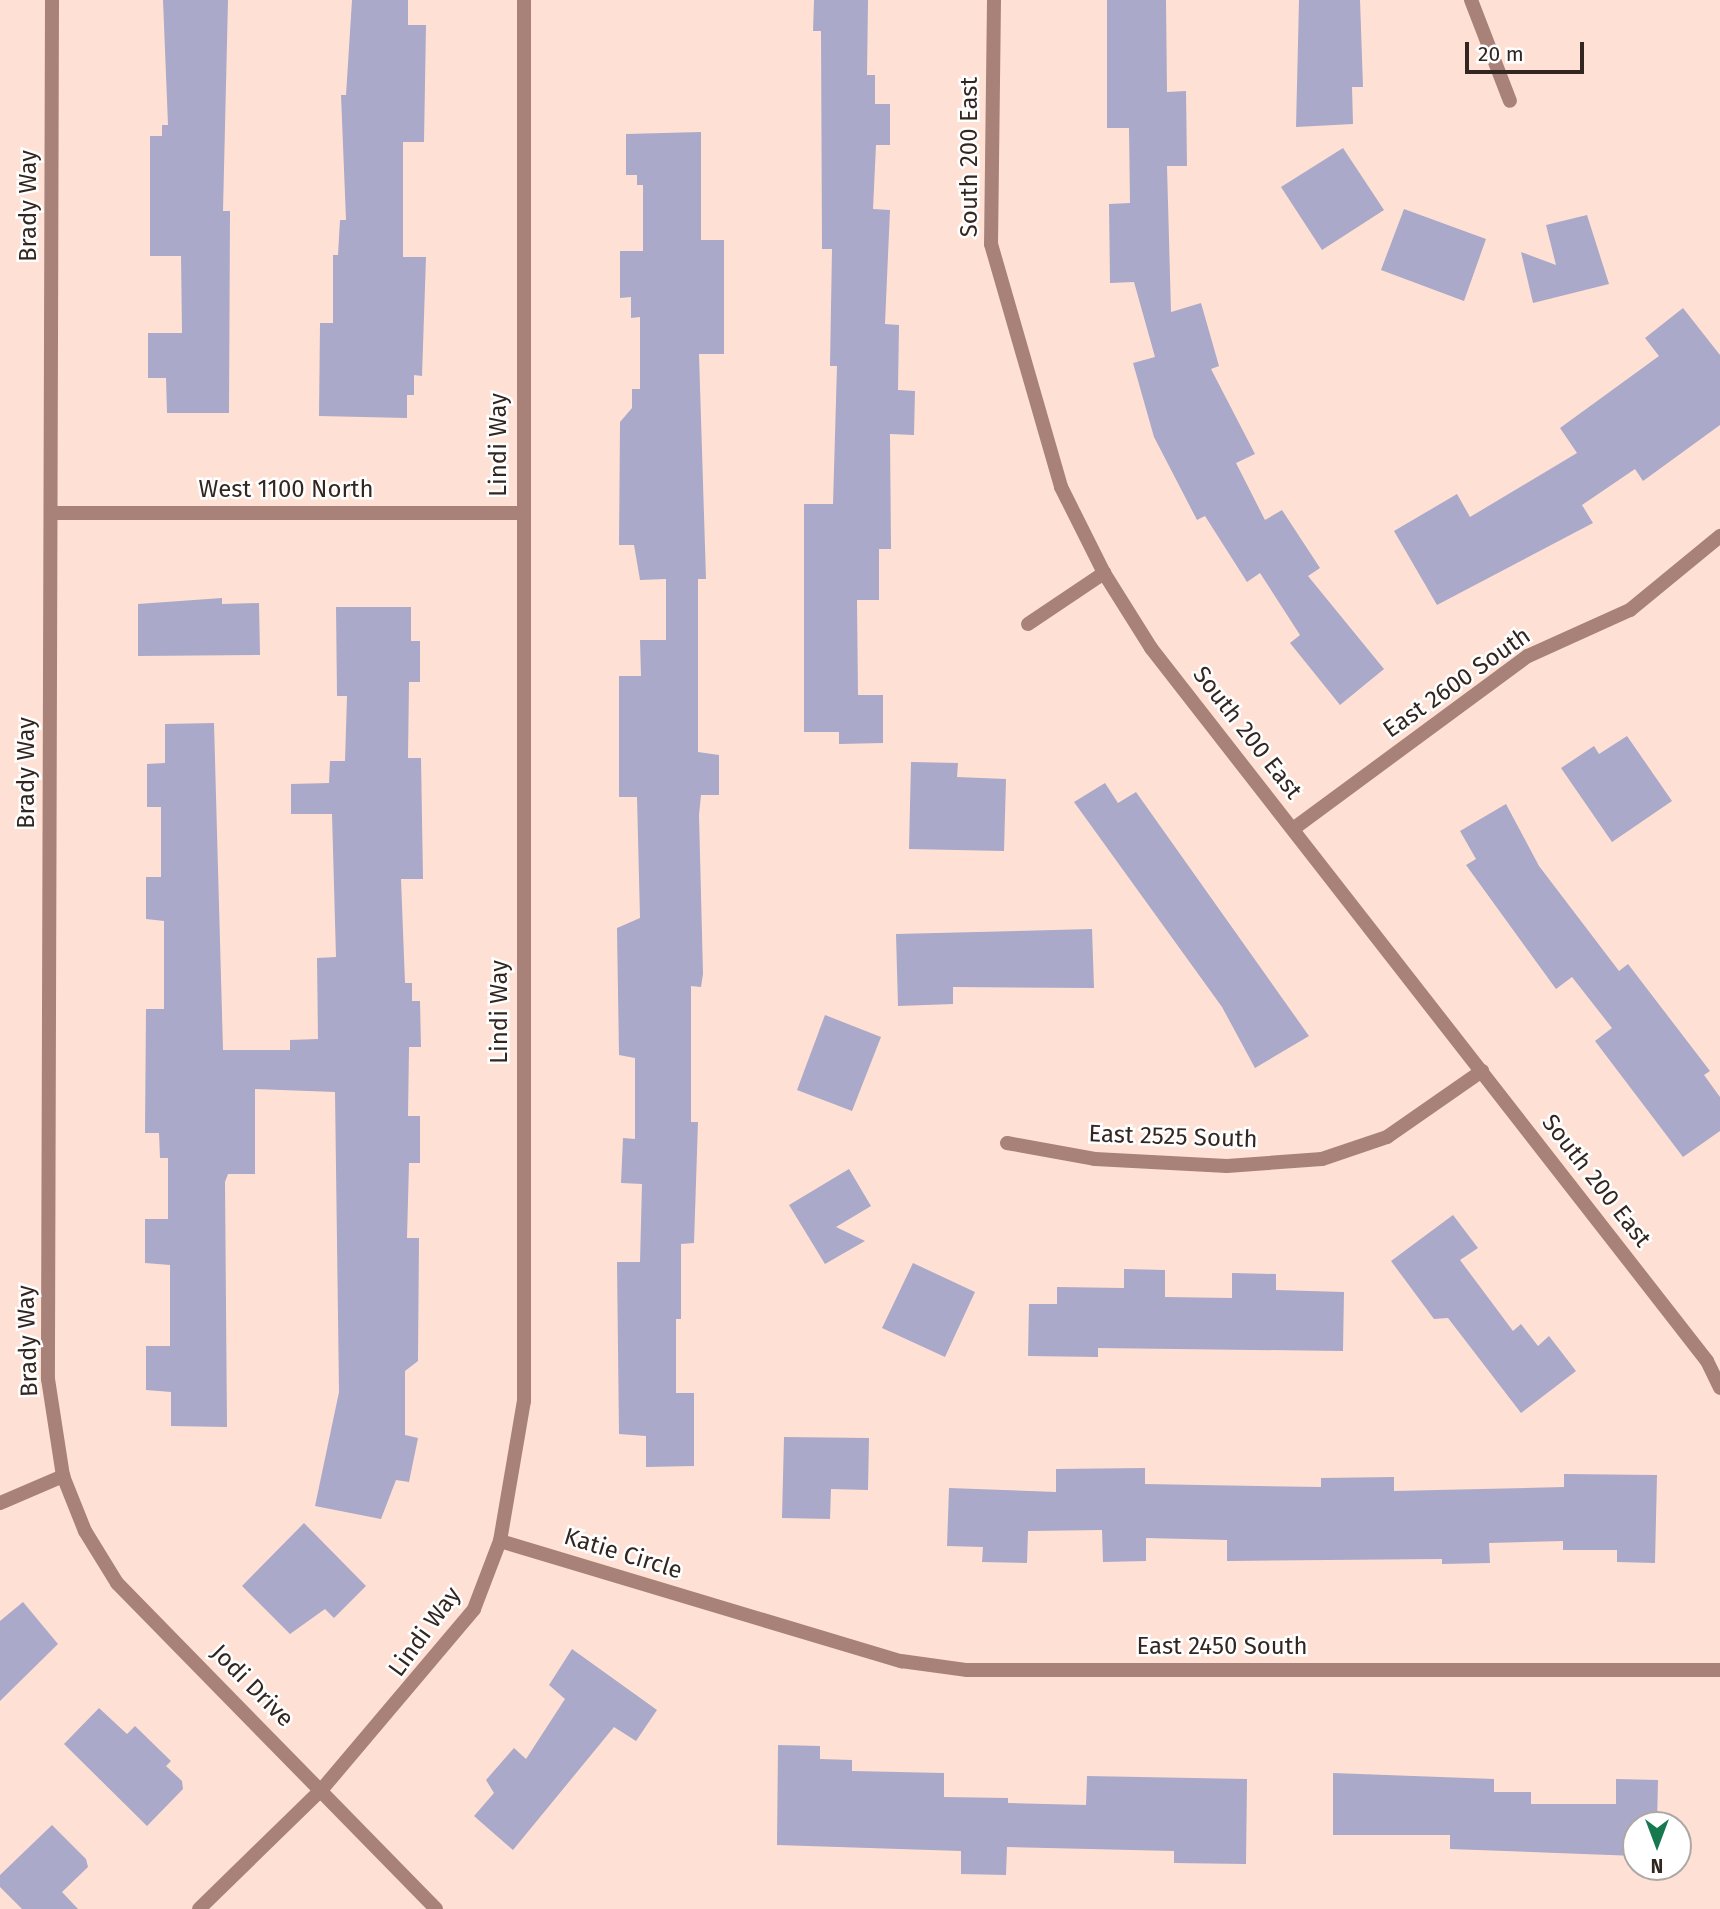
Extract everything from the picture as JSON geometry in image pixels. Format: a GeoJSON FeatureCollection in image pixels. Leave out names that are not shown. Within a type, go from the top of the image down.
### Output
{"type":"FeatureCollection","features":[{"type":"Feature","properties":{"kind":"street","name":"Brady Way"},"geometry":{"type":"LineString","coordinates":[[52,0],[48,1379],[63,1476]]}},
{"type":"Feature","properties":{"kind":"street","name":"Lindi Way"},"geometry":{"type":"LineString","coordinates":[[199,1909],[323,1788],[474,1609],[500,1541],[524,1401],[524,0]]}},
{"type":"Feature","properties":{"kind":"street","name":"South 200 East"},"geometry":{"type":"LineString","coordinates":[[994,0],[991,244],[1061,487],[1104,573],[1151,648],[1707,1362],[1720,1388]]}},
{"type":"Feature","properties":{"kind":"street"},"geometry":{"type":"LineString","coordinates":[[1471,0],[1510,101]]}},
{"type":"Feature","properties":{"kind":"street","name":"West 1100 North"},"geometry":{"type":"LineString","coordinates":[[51,513],[522,513]]}},
{"type":"Feature","properties":{"kind":"street","name":"East 2600 South"},"geometry":{"type":"LineString","coordinates":[[1293,829],[1528,656],[1630,610],[1720,536]]}},
{"type":"Feature","properties":{"kind":"street"},"geometry":{"type":"LineString","coordinates":[[1028,624],[1104,573]]}},
{"type":"Feature","properties":{"kind":"street","name":"East 2525 South"},"geometry":{"type":"LineString","coordinates":[[1007,1143],[1095,1159],[1201,1165],[1322,1159],[1387,1137],[1482,1071]]}},
{"type":"Feature","properties":{"kind":"street"},"geometry":{"type":"LineString","coordinates":[[0,1503],[63,1476]]}},
{"type":"Feature","properties":{"kind":"street","name":"Jodi Drive"},"geometry":{"type":"LineString","coordinates":[[63,1476],[85,1531],[117,1583],[323,1788],[436,1909]]}},
{"type":"Feature","properties":{"kind":"street","name":"Katie Circle"},"geometry":{"type":"LineString","coordinates":[[500,1541],[732,1611]]}},
{"type":"Feature","properties":{"kind":"street","name":"East 2450 South"},"geometry":{"type":"LineString","coordinates":[[732,1611],[901,1661],[967,1670],[1720,1670]]}},
{"type":"Feature","properties":{"kind":"building"},"geometry":{"type":"Polygon","coordinates":[[[163,0],[228,0],[223,211],[230,211],[229,413],[167,413],[166,378],[148,378],[148,333],[182,333],[181,256],[150,256],[150,136],[162,136],[162,125],[168,125],[163,0]]]}},
{"type":"Feature","properties":{"kind":"building"},"geometry":{"type":"Polygon","coordinates":[[[352,0],[408,0],[408,25],[426,25],[424,142],[403,142],[403,257],[426,257],[422,376],[414,375],[414,395],[407,395],[407,418],[319,416],[320,323],[333,323],[333,255],[338,255],[340,220],[346,220],[341,95],[346,95],[352,0]]]}},
{"type":"Feature","properties":{"kind":"building"},"geometry":{"type":"Polygon","coordinates":[[[814,0],[868,0],[867,75],[875,75],[875,104],[890,104],[890,145],[876,145],[873,209],[890,210],[885,324],[899,325],[898,390],[915,391],[914,435],[890,434],[891,549],[879,549],[879,600],[857,600],[858,695],[883,695],[883,743],[839,744],[839,732],[804,732],[804,504],[833,504],[837,366],[830,366],[832,249],[822,249],[821,31],[813,31],[814,0]]]}},
{"type":"Feature","properties":{"kind":"building"},"geometry":{"type":"Polygon","coordinates":[[[1107,0],[1166,0],[1167,92],[1186,91],[1187,166],[1167,166],[1171,312],[1201,303],[1219,366],[1211,369],[1255,454],[1236,463],[1265,520],[1282,510],[1320,568],[1308,576],[1384,669],[1340,705],[1290,643],[1300,635],[1260,573],[1247,582],[1205,516],[1197,520],[1154,437],[1133,363],[1155,357],[1134,282],[1110,283],[1109,204],[1130,203],[1129,128],[1107,128],[1107,0]]]}},
{"type":"Feature","properties":{"kind":"building"},"geometry":{"type":"Polygon","coordinates":[[[1299,0],[1360,0],[1363,87],[1352,87],[1353,124],[1296,127],[1299,0]]]}},
{"type":"Feature","properties":{"kind":"building"},"geometry":{"type":"Polygon","coordinates":[[[701,132],[701,240],[724,240],[724,354],[699,354],[706,579],[698,579],[698,752],[719,755],[719,795],[701,795],[699,815],[703,974],[701,987],[691,986],[691,1122],[698,1122],[694,1243],[681,1244],[681,1319],[676,1319],[676,1393],[694,1393],[694,1466],[646,1467],[646,1436],[619,1434],[617,1262],[640,1262],[642,1184],[621,1183],[623,1138],[635,1139],[635,1058],[619,1055],[617,928],[640,918],[637,797],[619,797],[619,676],[641,676],[640,640],[666,640],[666,579],[640,580],[634,545],[619,545],[620,422],[632,408],[632,389],[640,389],[640,317],[631,318],[631,297],[620,298],[620,251],[643,251],[643,185],[637,185],[637,175],[626,175],[626,134],[701,132]]]}},
{"type":"Feature","properties":{"kind":"building"},"geometry":{"type":"Polygon","coordinates":[[[1343,148],[1384,210],[1322,250],[1281,187],[1343,148]]]}},
{"type":"Feature","properties":{"kind":"building"},"geometry":{"type":"Polygon","coordinates":[[[1404,209],[1486,239],[1464,301],[1381,270],[1404,209]]]}},
{"type":"Feature","properties":{"kind":"building"},"geometry":{"type":"Polygon","coordinates":[[[1587,215],[1609,284],[1533,303],[1521,252],[1556,265],[1546,225],[1587,215]]]}},
{"type":"Feature","properties":{"kind":"building"},"geometry":{"type":"Polygon","coordinates":[[[1683,308],[1720,355],[1720,425],[1643,481],[1635,469],[1582,505],[1593,523],[1437,605],[1394,531],[1457,494],[1470,517],[1577,453],[1560,428],[1659,356],[1645,338],[1683,308]]]}},
{"type":"Feature","properties":{"kind":"building"},"geometry":{"type":"Polygon","coordinates":[[[222,598],[222,604],[259,603],[260,655],[138,656],[138,604],[222,598]]]}},
{"type":"Feature","properties":{"kind":"building"},"geometry":{"type":"Polygon","coordinates":[[[336,607],[411,607],[411,641],[420,641],[420,682],[409,682],[408,758],[421,758],[423,879],[401,879],[405,983],[412,983],[412,1001],[420,1001],[421,1047],[409,1047],[408,1116],[420,1116],[420,1163],[409,1163],[407,1238],[419,1238],[418,1361],[405,1371],[405,1435],[418,1438],[409,1482],[396,1480],[381,1519],[315,1506],[339,1392],[335,1092],[255,1089],[255,1174],[228,1174],[225,1182],[227,1427],[171,1426],[171,1392],[146,1390],[146,1346],[170,1346],[170,1265],[145,1263],[145,1219],[168,1219],[168,1158],[160,1158],[159,1133],[145,1133],[146,1009],[164,1009],[164,921],[146,919],[146,877],[161,877],[161,807],[147,807],[147,764],[165,763],[165,724],[214,723],[223,1050],[290,1050],[290,1040],[318,1039],[317,958],[336,957],[332,814],[291,814],[291,784],[329,783],[330,761],[345,761],[347,696],[337,696],[336,607]]]}},
{"type":"Feature","properties":{"kind":"building"},"geometry":{"type":"Polygon","coordinates":[[[1627,736],[1672,801],[1612,842],[1561,768],[1594,746],[1599,754],[1627,736]]]}},
{"type":"Feature","properties":{"kind":"building"},"geometry":{"type":"Polygon","coordinates":[[[911,762],[958,763],[957,777],[1006,779],[1004,851],[909,849],[911,762]]]}},
{"type":"Feature","properties":{"kind":"building"},"geometry":{"type":"Polygon","coordinates":[[[1105,783],[1118,803],[1136,792],[1309,1036],[1255,1068],[1222,1007],[1074,802],[1105,783]]]}},
{"type":"Feature","properties":{"kind":"building"},"geometry":{"type":"Polygon","coordinates":[[[1506,804],[1539,866],[1619,971],[1628,964],[1710,1071],[1704,1075],[1720,1097],[1720,1131],[1683,1157],[1595,1041],[1612,1028],[1572,977],[1556,989],[1466,865],[1476,859],[1460,831],[1506,804]]]}},
{"type":"Feature","properties":{"kind":"building"},"geometry":{"type":"Polygon","coordinates":[[[1092,929],[1094,988],[953,987],[953,1004],[898,1006],[896,934],[1092,929]]]}},
{"type":"Feature","properties":{"kind":"building"},"geometry":{"type":"Polygon","coordinates":[[[825,1015],[881,1037],[852,1111],[797,1090],[825,1015]]]}},
{"type":"Feature","properties":{"kind":"building"},"geometry":{"type":"Polygon","coordinates":[[[849,1169],[871,1206],[836,1227],[865,1241],[825,1264],[789,1205],[849,1169]]]}},
{"type":"Feature","properties":{"kind":"building"},"geometry":{"type":"Polygon","coordinates":[[[1453,1215],[1478,1248],[1460,1260],[1513,1331],[1521,1324],[1538,1346],[1549,1336],[1576,1371],[1521,1413],[1448,1318],[1434,1319],[1391,1261],[1453,1215]]]}},
{"type":"Feature","properties":{"kind":"building"},"geometry":{"type":"Polygon","coordinates":[[[913,1263],[975,1292],[945,1357],[882,1328],[913,1263]]]}},
{"type":"Feature","properties":{"kind":"building"},"geometry":{"type":"Polygon","coordinates":[[[1124,1269],[1165,1270],[1165,1297],[1232,1298],[1232,1273],[1276,1274],[1276,1290],[1344,1292],[1343,1351],[1098,1348],[1098,1357],[1028,1356],[1029,1304],[1057,1304],[1057,1287],[1124,1288],[1124,1269]]]}},
{"type":"Feature","properties":{"kind":"building"},"geometry":{"type":"Polygon","coordinates":[[[784,1437],[869,1438],[868,1490],[831,1489],[830,1519],[782,1518],[784,1437]]]}},
{"type":"Feature","properties":{"kind":"building"},"geometry":{"type":"Polygon","coordinates":[[[1145,1468],[1145,1484],[1321,1487],[1321,1478],[1394,1477],[1394,1491],[1564,1487],[1564,1474],[1657,1475],[1655,1563],[1617,1562],[1617,1550],[1563,1550],[1563,1541],[1489,1543],[1490,1563],[1442,1564],[1442,1559],[1227,1561],[1227,1540],[1146,1538],[1146,1561],[1103,1562],[1102,1530],[1028,1531],[1027,1563],[982,1562],[983,1547],[947,1546],[949,1488],[1056,1492],[1056,1469],[1145,1468]]]}},
{"type":"Feature","properties":{"kind":"building"},"geometry":{"type":"Polygon","coordinates":[[[304,1523],[366,1586],[334,1618],[325,1609],[290,1634],[242,1586],[304,1523]]]}},
{"type":"Feature","properties":{"kind":"building"},"geometry":{"type":"Polygon","coordinates":[[[23,1602],[58,1644],[0,1701],[0,1621],[23,1602]]]}},
{"type":"Feature","properties":{"kind":"building"},"geometry":{"type":"Polygon","coordinates":[[[572,1649],[657,1710],[636,1741],[614,1727],[513,1850],[474,1816],[494,1793],[486,1780],[514,1748],[526,1759],[565,1699],[549,1685],[572,1649]]]}},
{"type":"Feature","properties":{"kind":"building"},"geometry":{"type":"Polygon","coordinates":[[[99,1708],[127,1734],[135,1726],[171,1761],[166,1766],[182,1781],[183,1789],[147,1826],[64,1744],[99,1708]]]}},
{"type":"Feature","properties":{"kind":"building"},"geometry":{"type":"Polygon","coordinates":[[[778,1745],[820,1746],[820,1759],[852,1760],[852,1771],[944,1773],[944,1797],[1008,1798],[1008,1803],[1086,1805],[1087,1776],[1247,1779],[1246,1864],[1174,1863],[1174,1851],[1007,1847],[1006,1875],[961,1874],[961,1851],[777,1845],[778,1745]]]}},
{"type":"Feature","properties":{"kind":"building"},"geometry":{"type":"Polygon","coordinates":[[[1333,1773],[1494,1779],[1494,1792],[1531,1792],[1531,1804],[1616,1804],[1616,1779],[1658,1780],[1657,1811],[1622,1811],[1622,1855],[1450,1849],[1450,1835],[1333,1835],[1333,1773]]]}},
{"type":"Feature","properties":{"kind":"building"},"geometry":{"type":"Polygon","coordinates":[[[52,1825],[86,1859],[88,1867],[62,1892],[78,1909],[22,1909],[0,1887],[0,1875],[52,1825]]]}}]}
